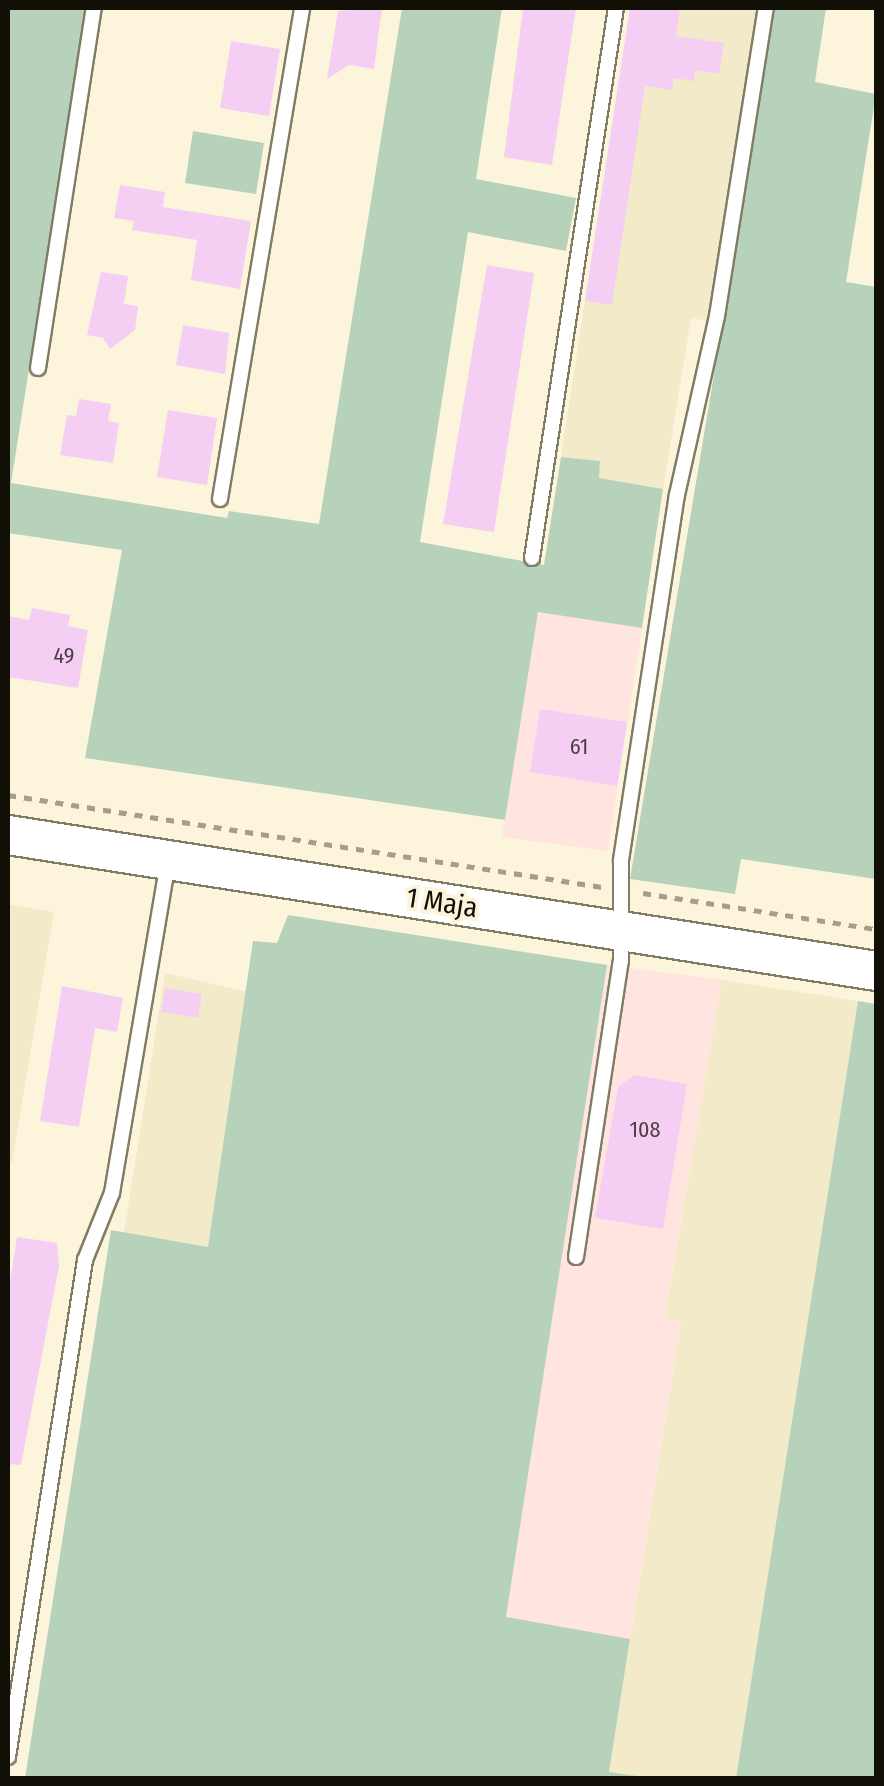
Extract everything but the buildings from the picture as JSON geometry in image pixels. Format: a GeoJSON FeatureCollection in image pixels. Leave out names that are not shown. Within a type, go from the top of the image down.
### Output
{"type":"FeatureCollection","features":[{"type":"Feature","properties":{"kind":"main road","name":"1 Maja"},"geometry":{"type":"LineString","coordinates":[[8,835],[876,971]]}},
{"type":"Feature","properties":{"kind":"lane"},"geometry":{"type":"LineString","coordinates":[[38,368],[94,8]]}},
{"type":"Feature","properties":{"kind":"lane"},"geometry":{"type":"LineString","coordinates":[[220,500],[302,8]]}},
{"type":"Feature","properties":{"kind":"lane"},"geometry":{"type":"LineString","coordinates":[[532,558],[616,8]]}},
{"type":"Feature","properties":{"kind":"lane"},"geometry":{"type":"LineString","coordinates":[[576,1256],[620,932],[621,890],[677,495],[716,316],[766,8]]}},
{"type":"Feature","properties":{"kind":"lane"},"geometry":{"type":"LineString","coordinates":[[8,1757],[86,1260],[112,1193],[168,860]]}},
{"type":"Feature","properties":{"kind":"path"},"geometry":{"type":"LineString","coordinates":[[8,794],[876,929]]}},
{"type":"Feature","properties":{"kind":"shaded area"},"geometry":{"type":"Polygon","coordinates":[[[630,8],[760,8],[709,321],[691,318],[663,489],[598,478],[600,461],[561,457],[630,8]]]}},
{"type":"Feature","properties":{"kind":"shaded area"},"geometry":{"type":"Polygon","coordinates":[[[538,611],[642,628],[608,851],[502,837],[538,611]]]}},
{"type":"Feature","properties":{"kind":"shaded area"},"geometry":{"type":"Polygon","coordinates":[[[8,904],[54,912],[12,1163],[8,1162],[8,904]]]}},
{"type":"Feature","properties":{"kind":"shaded area"},"geometry":{"type":"Polygon","coordinates":[[[607,965],[722,980],[665,1317],[681,1320],[630,1639],[506,1617],[607,965]]]}},
{"type":"Feature","properties":{"kind":"shaded area"},"geometry":{"type":"Polygon","coordinates":[[[165,973],[248,992],[208,1247],[124,1233],[165,973]]]}},
{"type":"Feature","properties":{"kind":"shaded area"},"geometry":{"type":"Polygon","coordinates":[[[722,980],[858,1001],[736,1778],[652,1778],[609,1773],[681,1321],[665,1318],[722,980]]]}},
{"type":"Feature","properties":{"kind":"green space"},"geometry":{"type":"Polygon","coordinates":[[[8,8],[86,8],[11,483],[227,518],[229,511],[319,524],[402,8],[502,8],[476,179],[576,198],[566,251],[468,232],[420,542],[544,565],[561,457],[600,461],[599,478],[663,489],[642,628],[538,612],[505,820],[85,758],[122,550],[8,533],[8,8]]]}},
{"type":"Feature","properties":{"kind":"green space"},"geometry":{"type":"Polygon","coordinates":[[[775,8],[826,8],[815,82],[876,94],[846,282],[876,287],[876,879],[741,859],[735,894],[630,879],[775,8]]]}},
{"type":"Feature","properties":{"kind":"green space"},"geometry":{"type":"Polygon","coordinates":[[[193,131],[264,143],[256,194],[185,183],[193,131]]]}},
{"type":"Feature","properties":{"kind":"green space"},"geometry":{"type":"Polygon","coordinates":[[[288,915],[607,965],[506,1617],[630,1639],[609,1772],[651,1778],[25,1778],[111,1230],[208,1247],[253,941],[277,943],[288,915]]]}},
{"type":"Feature","properties":{"kind":"green space"},"geometry":{"type":"Polygon","coordinates":[[[858,1001],[876,1004],[876,1778],[736,1778],[858,1001]]]}}]}
